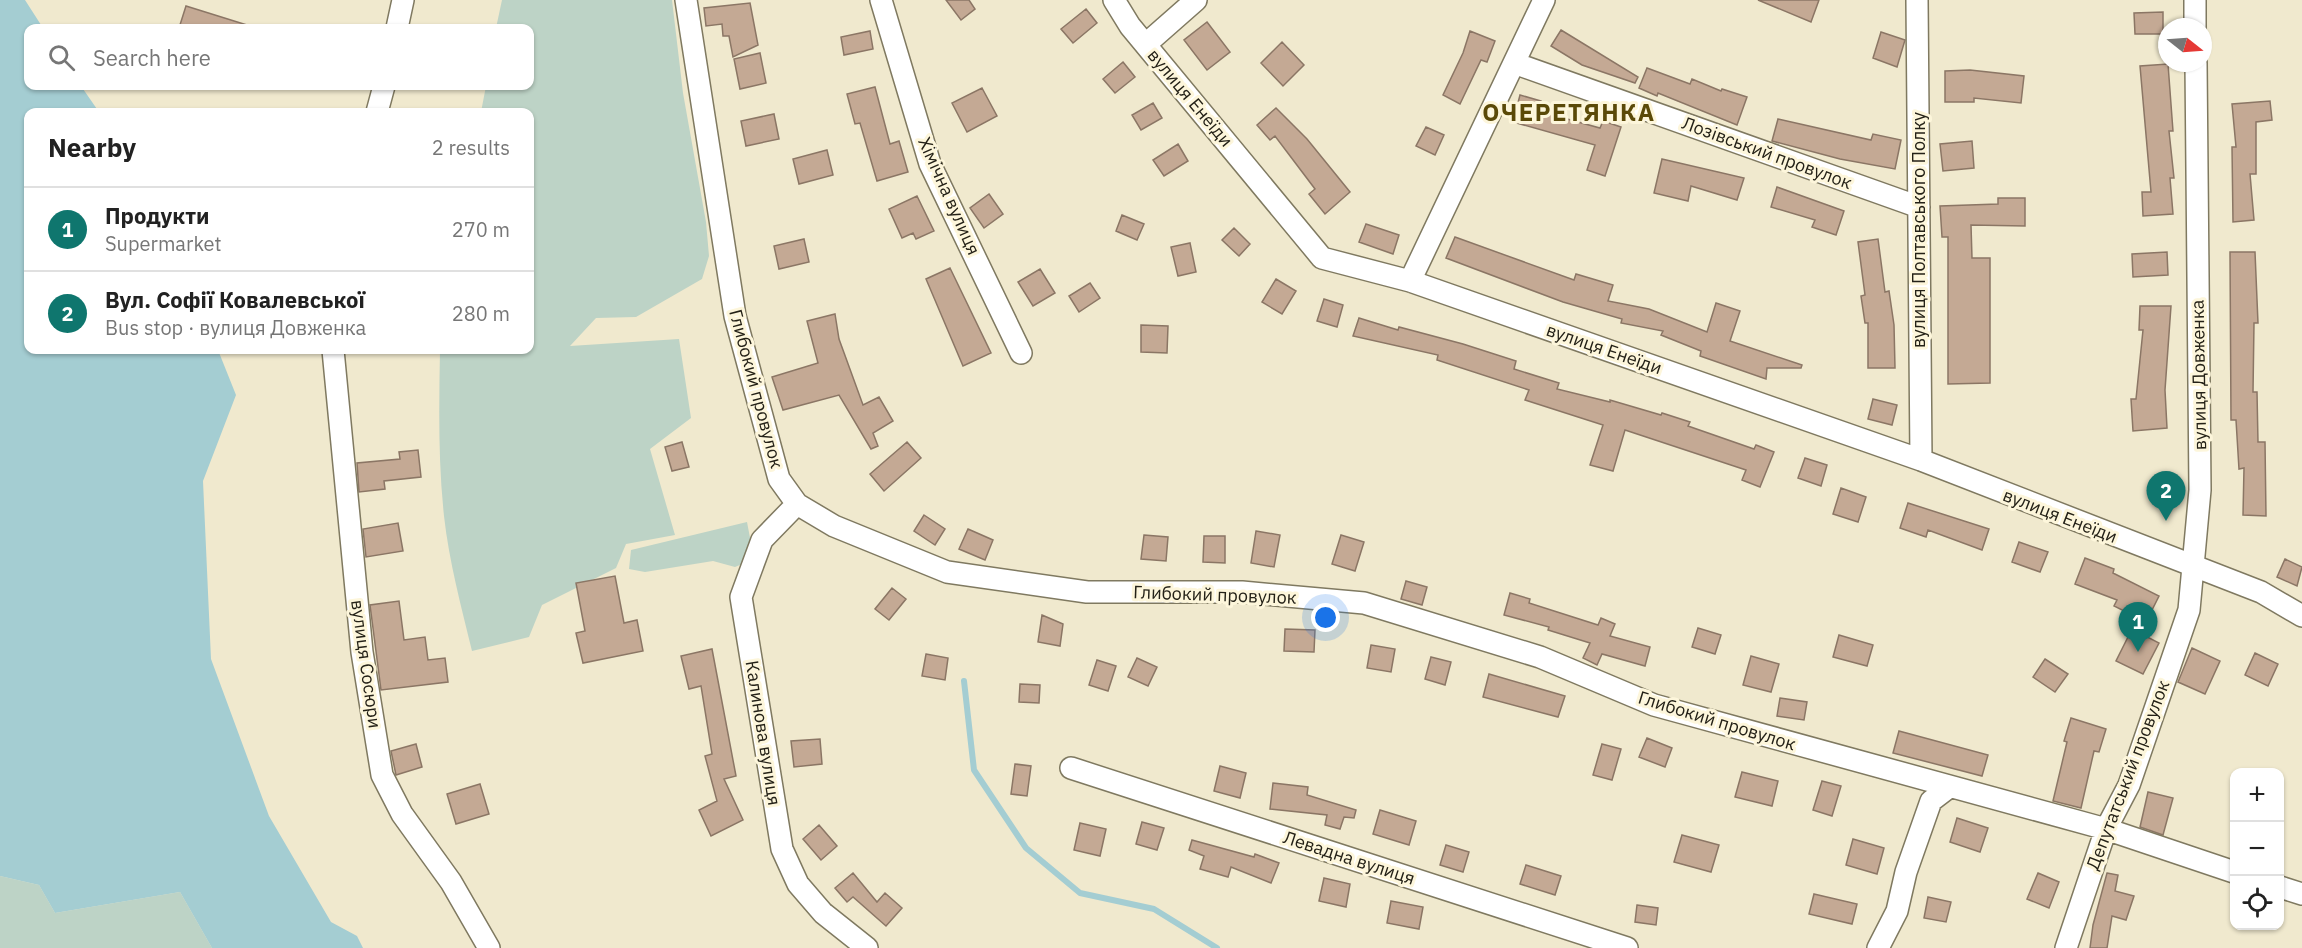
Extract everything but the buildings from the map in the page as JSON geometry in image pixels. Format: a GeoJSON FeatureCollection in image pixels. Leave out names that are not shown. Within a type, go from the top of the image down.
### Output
{"type":"FeatureCollection","features":[{"type":"Feature","properties":{"kind":"street"},"geometry":{"type":"LineString","coordinates":[[398,24],[403,0]]}},
{"type":"Feature","properties":{"kind":"street","name":"Глибокий провулок"},"geometry":{"type":"LineString","coordinates":[[686,0],[735,316],[779,479],[797,504],[834,526],[947,572],[1087,592],[1242,592],[1364,603],[1540,657],[1654,705],[2106,830],[2230,870]]}},
{"type":"Feature","properties":{"kind":"street","name":"Хімічна вулиця"},"geometry":{"type":"LineString","coordinates":[[881,0],[930,164],[1021,353]]}},
{"type":"Feature","properties":{"kind":"street","name":"вулиця Енеїди"},"geometry":{"type":"LineString","coordinates":[[1114,0],[1146,44],[1322,258],[1410,281],[1921,460],[2193,566]]}},
{"type":"Feature","properties":{"kind":"street"},"geometry":{"type":"LineString","coordinates":[[1146,44],[1196,0]]}},
{"type":"Feature","properties":{"kind":"street"},"geometry":{"type":"LineString","coordinates":[[1410,281],[1544,0]]}},
{"type":"Feature","properties":{"kind":"street","name":"вулиця Полтавського Полку"},"geometry":{"type":"LineString","coordinates":[[1917,0],[1921,460]]}},
{"type":"Feature","properties":{"kind":"street"},"geometry":{"type":"LineString","coordinates":[[2195,0],[2196,18]]}},
{"type":"Feature","properties":{"kind":"street","name":"Лозівський провулок"},"geometry":{"type":"LineString","coordinates":[[1514,63],[1919,207]]}},
{"type":"Feature","properties":{"kind":"street","name":"вулиця Довженка"},"geometry":{"type":"LineString","coordinates":[[2193,566],[2200,490],[2196,72]]}},
{"type":"Feature","properties":{"kind":"street"},"geometry":{"type":"LineString","coordinates":[[378,108],[383,90]]}},
{"type":"Feature","properties":{"kind":"street","name":"вулиця Сосюри"},"geometry":{"type":"LineString","coordinates":[[333,354],[362,652],[382,775],[402,814],[451,882],[489,948]]}},
{"type":"Feature","properties":{"kind":"street","name":"Калинова вулиця"},"geometry":{"type":"LineString","coordinates":[[797,504],[762,540],[741,597],[782,849],[798,884],[817,906],[867,948]]}},
{"type":"Feature","properties":{"kind":"street"},"geometry":{"type":"LineString","coordinates":[[2193,566],[2261,592],[2302,616]]}},
{"type":"Feature","properties":{"kind":"street","name":"Депутатський провулок"},"geometry":{"type":"LineString","coordinates":[[2066,948],[2106,830],[2129,784],[2189,610],[2193,566]]}},
{"type":"Feature","properties":{"kind":"street","name":"Левадна вулиця"},"geometry":{"type":"LineString","coordinates":[[1071,768],[1627,948]]}},
{"type":"Feature","properties":{"kind":"street"},"geometry":{"type":"LineString","coordinates":[[1878,948],[1897,911],[1906,872],[1931,801],[1948,788]]}},
{"type":"Feature","properties":{"kind":"street"},"geometry":{"type":"LineString","coordinates":[[2284,888],[2302,894]]}},
{"type":"Feature","properties":{"kind":"green space"},"geometry":{"type":"Polygon","coordinates":[[[502,0],[672,0],[683,93],[706,222],[709,256],[702,279],[636,317],[596,318],[570,346],[679,339],[691,418],[650,449],[675,535],[626,544],[616,568],[542,605],[529,637],[472,651],[452,567],[444,516],[440,453],[440,354],[534,354],[534,108],[482,108],[485,90],[534,90],[534,24],[497,24],[502,0]]]}},
{"type":"Feature","properties":{"kind":"green space"},"geometry":{"type":"Polygon","coordinates":[[[747,522],[751,543],[747,562],[735,567],[713,561],[645,572],[629,569],[631,550],[747,522]]]}},
{"type":"Feature","properties":{"kind":"green space"},"geometry":{"type":"Polygon","coordinates":[[[0,876],[39,885],[55,913],[180,892],[212,948],[0,948],[0,876]]]}},
{"type":"Feature","properties":{"kind":"water"},"geometry":{"type":"Polygon","coordinates":[[[0,0],[25,0],[40,24],[24,24],[24,90],[84,90],[96,108],[24,108],[24,354],[220,354],[236,395],[203,481],[211,659],[269,816],[331,922],[357,936],[363,948],[212,948],[180,892],[55,913],[39,885],[0,876],[0,0]]]}},
{"type":"Feature","properties":{"kind":"waterway","name":"ОЧЕРЕТЯНКА"},"geometry":{"type":"LineString","coordinates":[[964,681],[974,770],[1026,848],[1080,893],[1154,909],[1217,948]]}},
{"type":"Feature","properties":{"kind":"place","name":"Вул. Софії Ковалевської"},"geometry":{"type":"Point","coordinates":[2166,521]}},
{"type":"Feature","properties":{"kind":"place","name":"Продукти"},"geometry":{"type":"Point","coordinates":[2138,652]}},
{"type":"Feature","properties":{"kind":"district","name":"ОЧЕРЕТЯНКА"},"geometry":{"type":"Point","coordinates":[1569,113]}}]}
